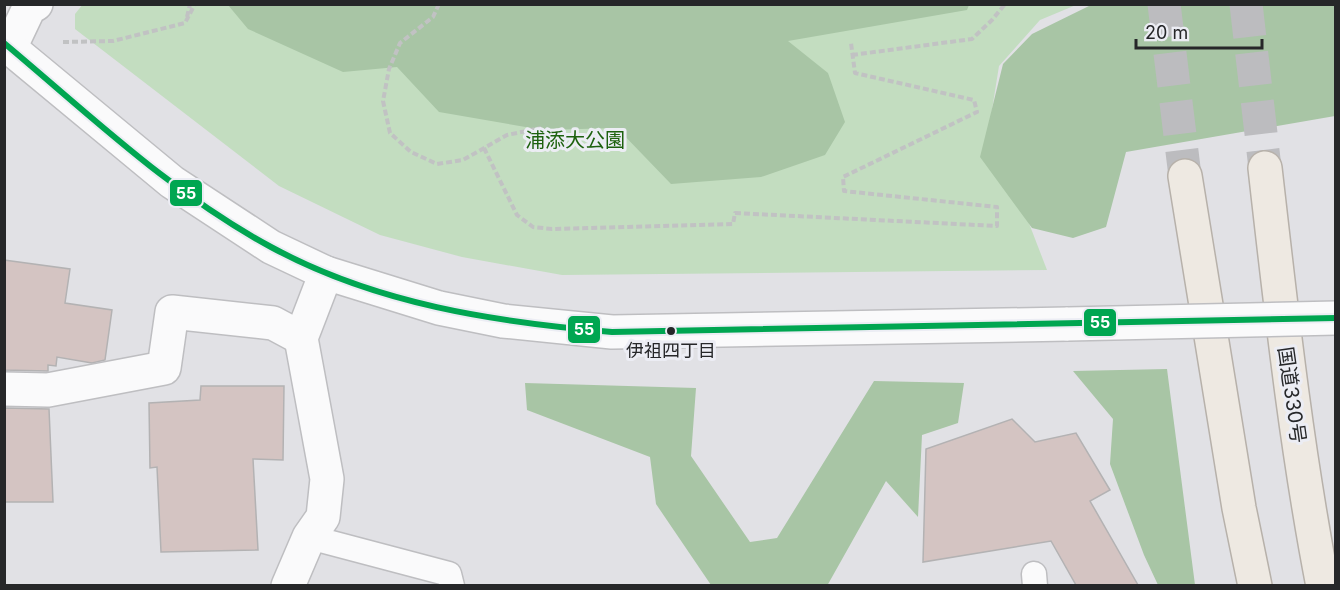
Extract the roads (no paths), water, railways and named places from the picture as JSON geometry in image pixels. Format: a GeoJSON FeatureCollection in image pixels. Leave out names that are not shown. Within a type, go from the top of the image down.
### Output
{"type":"FeatureCollection","features":[{"type":"Feature","properties":{"kind":"highway","name":"国道330号"},"geometry":{"type":"LineString","coordinates":[[1265,168],[1287,369],[1323,585]]}},
{"type":"Feature","properties":{"kind":"highway"},"geometry":{"type":"LineString","coordinates":[[1185,176],[1239,508],[1255,585]]}},
{"type":"Feature","properties":{"kind":"main road"},"geometry":{"type":"LineString","coordinates":[[32,6],[6,49],[172,182],[271,247],[326,273],[450,310],[503,321],[612,332],[1335,318]]}},
{"type":"Feature","properties":{"kind":"main road"},"geometry":{"type":"LineString","coordinates":[[288,585],[309,537],[322,517],[327,479],[301,338],[326,273]]}},
{"type":"Feature","properties":{"kind":"main road"},"geometry":{"type":"LineString","coordinates":[[4,389],[48,390],[164,368],[172,312],[273,323],[301,338]]}},
{"type":"Feature","properties":{"kind":"lane"},"geometry":{"type":"LineString","coordinates":[[309,537],[449,574],[452,585]]}},
{"type":"Feature","properties":{"kind":"tunnel"},"geometry":{"type":"LineString","coordinates":[[1164,4],[1185,176]]}},
{"type":"Feature","properties":{"kind":"tunnel"},"geometry":{"type":"LineString","coordinates":[[1246,4],[1265,168]]}},
{"type":"Feature","properties":{"kind":"place","name":"伊祖四丁目"},"geometry":{"type":"Point","coordinates":[671,331]}},
{"type":"Feature","properties":{"kind":"park label","name":"浦添大公園"},"geometry":{"type":"Point","coordinates":[575,140]}}]}
